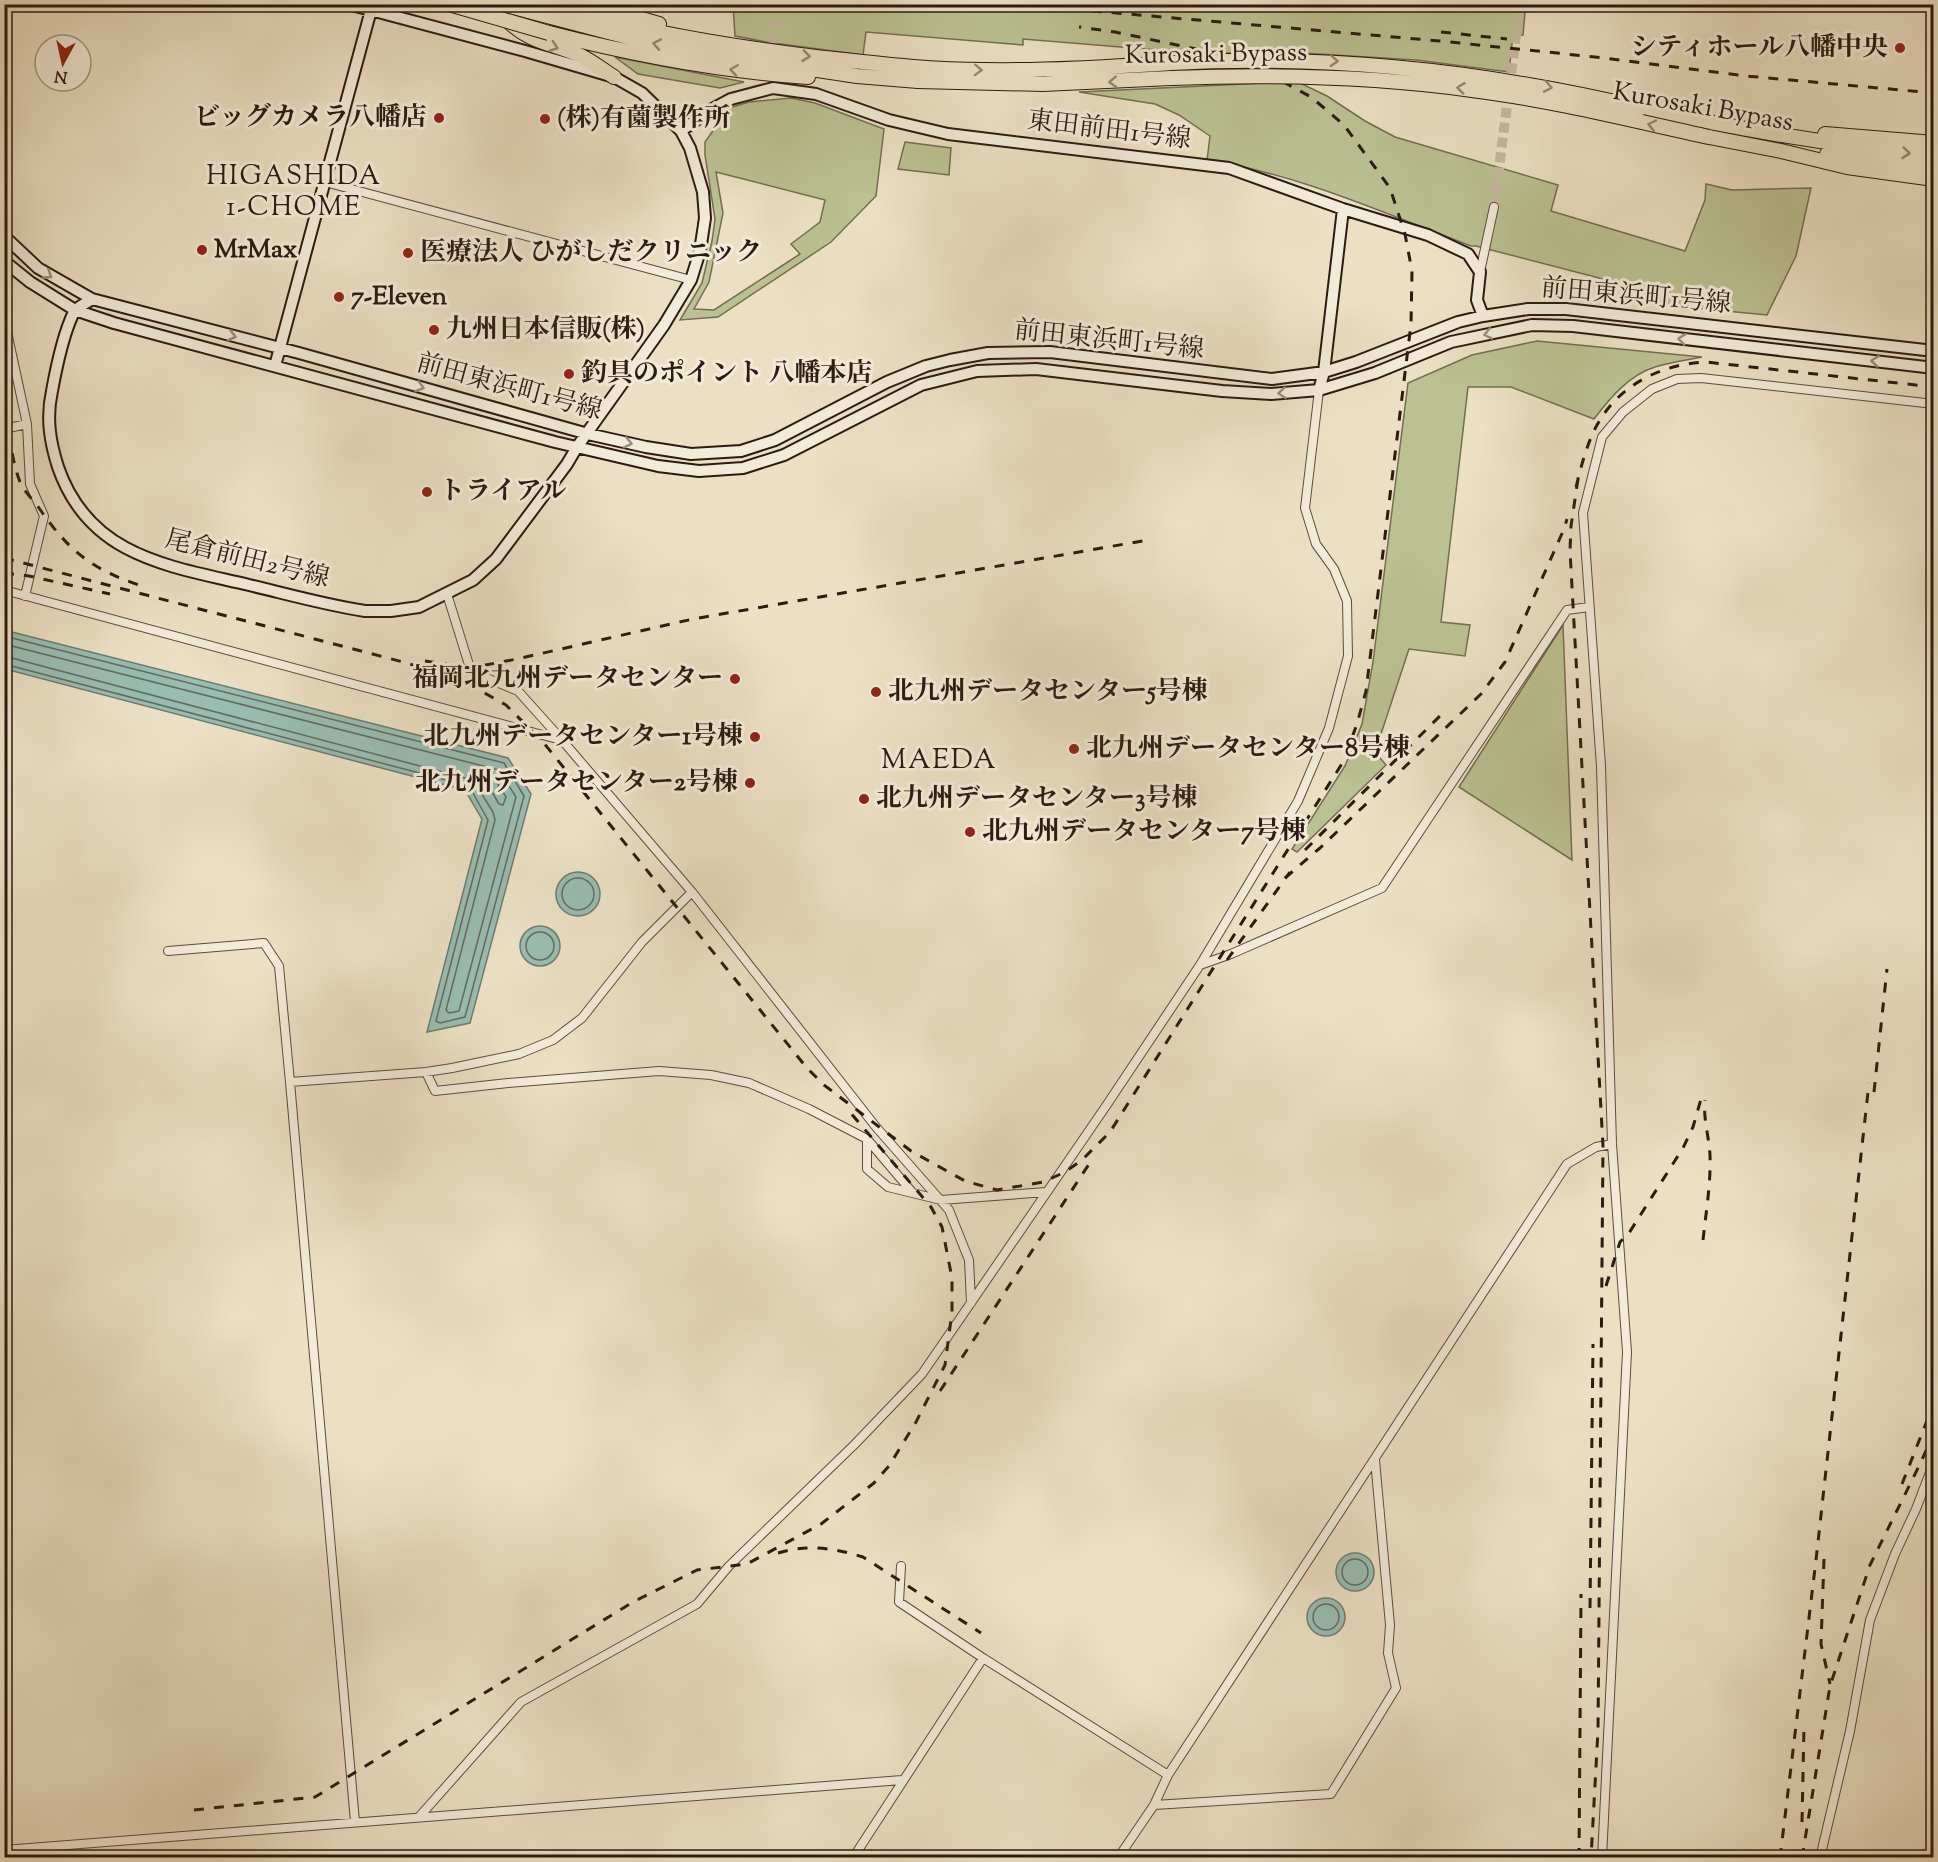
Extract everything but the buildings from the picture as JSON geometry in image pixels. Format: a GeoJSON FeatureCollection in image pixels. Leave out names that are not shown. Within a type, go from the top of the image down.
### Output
{"type":"FeatureCollection","features":[{"type":"Feature","properties":{"kind":"highway"},"geometry":{"type":"LineString","coordinates":[[449,4],[549,33],[666,59],[754,73],[857,81],[918,81]]}},
{"type":"Feature","properties":{"kind":"highway","name":"Kurosaki Bypass"},"geometry":{"type":"LineString","coordinates":[[543,4],[642,29],[784,53],[920,68],[1043,70],[1221,60],[1319,61],[1419,68],[1532,84],[1718,125],[1813,141],[1934,155]]}},
{"type":"Feature","properties":{"kind":"highway"},"geometry":{"type":"LineString","coordinates":[[589,4],[703,35],[784,53]]}},
{"type":"Feature","properties":{"kind":"highway"},"geometry":{"type":"LineString","coordinates":[[502,11],[516,29],[537,41],[580,56],[614,77]]}},
{"type":"Feature","properties":{"kind":"highway","name":"Kurosaki Bypass"},"geometry":{"type":"LineString","coordinates":[[502,11],[701,52],[857,76],[918,81],[1043,84],[1269,75],[1419,83],[1531,99],[1709,137],[1934,167]]}},
{"type":"Feature","properties":{"kind":"highway"},"geometry":{"type":"LineString","coordinates":[[1718,125],[1934,143]]}},
{"type":"Feature","properties":{"kind":"highway"},"geometry":{"type":"LineString","coordinates":[[1709,137],[1847,167],[1934,180]]}},
{"type":"Feature","properties":{"kind":"street"},"geometry":{"type":"LineString","coordinates":[[348,4],[370,7],[614,77],[642,93],[681,131]]}},
{"type":"Feature","properties":{"kind":"street"},"geometry":{"type":"LineString","coordinates":[[275,366],[370,7]]}},
{"type":"Feature","properties":{"kind":"street","name":"東田前田1号線"},"geometry":{"type":"LineString","coordinates":[[681,131],[730,99],[772,84],[816,94],[889,120],[948,134],[1229,168],[1343,209],[1428,235],[1468,254],[1480,272]]}},
{"type":"Feature","properties":{"kind":"street","name":"尾倉前田2号線"},"geometry":{"type":"LineString","coordinates":[[75,310],[55,374],[49,405],[49,431],[63,481],[77,507],[96,526],[122,546],[157,563],[365,611],[419,607],[473,580],[496,559],[554,483],[664,325],[691,280],[702,243],[705,218],[703,192],[690,148],[681,131]]}},
{"type":"Feature","properties":{"kind":"street"},"geometry":{"type":"LineString","coordinates":[[325,182],[691,280]]}},
{"type":"Feature","properties":{"kind":"street"},"geometry":{"type":"LineString","coordinates":[[1483,316],[1477,300],[1480,272],[1494,207]]}},
{"type":"Feature","properties":{"kind":"street"},"geometry":{"type":"LineString","coordinates":[[419,1817],[521,1702],[696,1604],[729,1566],[855,1444],[922,1374],[1200,965],[1298,801],[1329,728],[1348,656],[1347,601],[1334,569],[1316,544],[1305,508],[1343,209]]}},
{"type":"Feature","properties":{"kind":"street","name":"前田東浜町1号線"},"geometry":{"type":"LineString","coordinates":[[4,236],[38,268],[92,299],[588,434],[691,454],[741,451],[775,440],[887,382],[916,370],[950,360],[988,353],[1050,352],[1272,379],[1324,372],[1356,362],[1458,322],[1528,309],[1566,309],[1934,351]]}},
{"type":"Feature","properties":{"kind":"street","name":"前田東浜町1号線"},"geometry":{"type":"LineString","coordinates":[[4,261],[30,282],[75,310],[114,323],[577,447],[668,467],[699,471],[743,468],[784,454],[921,385],[977,371],[1036,369],[1222,391],[1271,394],[1319,390],[1375,373],[1451,342],[1532,326],[1573,326],[1934,368]]}},
{"type":"Feature","properties":{"kind":"street"},"geometry":{"type":"LineString","coordinates":[[75,310],[92,299]]}},
{"type":"Feature","properties":{"kind":"street"},"geometry":{"type":"LineString","coordinates":[[4,318],[27,424],[30,484],[44,516],[26,596]]}},
{"type":"Feature","properties":{"kind":"street"},"geometry":{"type":"LineString","coordinates":[[1602,1857],[1627,1352],[1612,1144],[1601,766],[1583,513],[1602,437],[1623,412],[1652,389],[1677,379],[1701,378],[1934,404]]}},
{"type":"Feature","properties":{"kind":"street"},"geometry":{"type":"LineString","coordinates":[[4,429],[27,424]]}},
{"type":"Feature","properties":{"kind":"street"},"geometry":{"type":"LineString","coordinates":[[4,590],[562,740]]}},
{"type":"Feature","properties":{"kind":"street"},"geometry":{"type":"LineString","coordinates":[[447,594],[470,668],[484,677],[518,691],[562,740],[692,892],[868,1119],[950,1210],[969,1260],[971,1303]]}},
{"type":"Feature","properties":{"kind":"street"},"geometry":{"type":"LineString","coordinates":[[1200,965],[1231,954],[1383,888],[1567,610],[1589,607]]}},
{"type":"Feature","properties":{"kind":"street"},"geometry":{"type":"LineString","coordinates":[[290,1082],[426,1072],[519,1054],[553,1040],[582,1018],[642,942],[692,892]]}},
{"type":"Feature","properties":{"kind":"street"},"geometry":{"type":"LineString","coordinates":[[168,951],[264,943],[279,966],[355,1822]]}},
{"type":"Feature","properties":{"kind":"street"},"geometry":{"type":"LineString","coordinates":[[426,1072],[435,1091],[659,1071],[711,1075],[749,1083],[809,1108],[867,1139],[912,1192]]}},
{"type":"Feature","properties":{"kind":"street"},"geometry":{"type":"LineString","coordinates":[[867,1139],[867,1169],[888,1187],[941,1200],[1046,1192]]}},
{"type":"Feature","properties":{"kind":"street"},"geometry":{"type":"LineString","coordinates":[[1118,1857],[1154,1805],[1168,1775],[1567,1164],[1596,1147],[1612,1144]]}},
{"type":"Feature","properties":{"kind":"street"},"geometry":{"type":"LineString","coordinates":[[1154,1805],[1331,1794],[1396,1688],[1388,1653],[1390,1625],[1375,1460]]}},
{"type":"Feature","properties":{"kind":"street"},"geometry":{"type":"LineString","coordinates":[[1820,1857],[1850,1731],[1870,1620],[1934,1462]]}},
{"type":"Feature","properties":{"kind":"street"},"geometry":{"type":"LineString","coordinates":[[901,1566],[899,1602],[1168,1775]]}},
{"type":"Feature","properties":{"kind":"street"},"geometry":{"type":"LineString","coordinates":[[853,1857],[983,1658]]}},
{"type":"Feature","properties":{"kind":"street"},"geometry":{"type":"LineString","coordinates":[[4,1850],[902,1780]]}},
{"type":"Feature","properties":{"kind":"green space"},"geometry":{"type":"Polygon","coordinates":[[[953,4],[989,8],[990,4],[1620,5],[1525,12],[1523,35],[1513,35],[1509,72],[1416,60],[1303,53],[1302,84],[1327,96],[1395,137],[1558,185],[1551,211],[1685,251],[1705,200],[1706,184],[1732,190],[1811,188],[1796,256],[1767,315],[1674,306],[1599,278],[1471,246],[1308,185],[1241,166],[1207,160],[1210,136],[1179,115],[1155,104],[1079,92],[1264,83],[1230,53],[1192,55],[1170,51],[1023,39],[1023,45],[866,32],[863,55],[735,36],[733,5],[953,4]]]}},
{"type":"Feature","properties":{"kind":"green space"},"geometry":{"type":"Polygon","coordinates":[[[615,57],[744,82],[720,88],[638,74],[615,57]]]}},
{"type":"Feature","properties":{"kind":"green space"},"geometry":{"type":"Polygon","coordinates":[[[791,98],[815,103],[884,129],[876,196],[831,242],[718,317],[680,320],[702,283],[712,241],[715,219],[705,142],[729,108],[749,102],[791,98]],[[716,172],[723,213],[709,282],[694,309],[714,310],[800,254],[791,244],[820,222],[825,200],[716,172]]]}},
{"type":"Feature","properties":{"kind":"green space"},"geometry":{"type":"Polygon","coordinates":[[[905,142],[951,148],[949,175],[898,169],[905,142]]]}},
{"type":"Feature","properties":{"kind":"green space"},"geometry":{"type":"Polygon","coordinates":[[[1537,341],[1702,357],[1661,365],[1628,381],[1613,395],[1594,419],[1511,387],[1468,387],[1441,622],[1470,625],[1465,656],[1409,649],[1375,752],[1386,765],[1297,852],[1292,849],[1345,766],[1362,724],[1373,662],[1408,383],[1472,355],[1537,341]]]}},
{"type":"Feature","properties":{"kind":"green space"},"geometry":{"type":"Polygon","coordinates":[[[1563,625],[1572,860],[1459,787],[1563,625]]]}},
{"type":"Feature","properties":{"kind":"water"},"geometry":{"type":"Polygon","coordinates":[[[4,630],[508,758],[531,794],[470,1023],[427,1032],[482,819],[465,790],[5,669],[4,630]]]}},
{"type":"Feature","properties":{"kind":"water"},"geometry":{"type":"Polygon","coordinates":[[[578,872],[594,878],[600,894],[594,910],[578,916],[562,910],[556,894],[562,878],[578,872]]]}},
{"type":"Feature","properties":{"kind":"water"},"geometry":{"type":"Polygon","coordinates":[[[540,926],[548,927],[554,932],[559,938],[559,954],[554,960],[548,965],[540,966],[532,965],[526,960],[521,954],[520,946],[521,938],[526,932],[532,927],[540,926]]]}},
{"type":"Feature","properties":{"kind":"water"},"geometry":{"type":"Polygon","coordinates":[[[1355,1553],[1368,1559],[1374,1572],[1368,1585],[1355,1591],[1342,1585],[1336,1572],[1342,1559],[1355,1553]]]}},
{"type":"Feature","properties":{"kind":"water"},"geometry":{"type":"Polygon","coordinates":[[[1326,1598],[1340,1603],[1345,1617],[1340,1631],[1326,1636],[1312,1631],[1307,1617],[1312,1603],[1326,1598]]]}},
{"type":"Feature","properties":{"kind":"tunnel"},"geometry":{"type":"LineString","coordinates":[[773,58],[775,4]]}},
{"type":"Feature","properties":{"kind":"tunnel"},"geometry":{"type":"LineString","coordinates":[[1494,207],[1520,4]]}},
{"type":"Feature","properties":{"kind":"railway"},"geometry":{"type":"LineString","coordinates":[[1012,4],[1440,41],[1746,76],[1934,93]]}},
{"type":"Feature","properties":{"kind":"railway"},"geometry":{"type":"LineString","coordinates":[[1206,4],[1354,9],[1479,4]]}},
{"type":"Feature","properties":{"kind":"railway"},"geometry":{"type":"LineString","coordinates":[[4,558],[407,663],[472,686],[506,705],[543,742],[807,1068],[824,1085],[911,1151],[965,1181],[997,1190],[1043,1182],[1063,1173],[1081,1161],[1110,1132],[1343,762],[1366,691],[1411,324],[1412,271],[1405,234],[1390,188],[1344,125],[1311,97],[1258,68],[1220,54],[1115,32],[1079,27]]}},
{"type":"Feature","properties":{"kind":"railway"},"geometry":{"type":"LineString","coordinates":[[1441,32],[1507,39]]}},
{"type":"Feature","properties":{"kind":"railway"},"geometry":{"type":"LineString","coordinates":[[1576,487],[1590,439],[1606,411],[1629,388],[1643,379],[1673,367],[1706,362],[1934,387]]}},
{"type":"Feature","properties":{"kind":"railway"},"geometry":{"type":"LineString","coordinates":[[4,414],[20,482],[60,536],[94,565],[139,585]]}},
{"type":"Feature","properties":{"kind":"railway"},"geometry":{"type":"LineString","coordinates":[[1578,479],[1570,551],[1603,1146],[1598,1730],[1591,1858]]}},
{"type":"Feature","properties":{"kind":"railway"},"geometry":{"type":"LineString","coordinates":[[1285,878],[1320,848],[1481,694],[1505,662],[1567,519]]}},
{"type":"Feature","properties":{"kind":"railway"},"geometry":{"type":"LineString","coordinates":[[425,661],[470,668],[693,619],[1148,540]]}},
{"type":"Feature","properties":{"kind":"railway"},"geometry":{"type":"LineString","coordinates":[[4,573],[29,576],[110,594]]}},
{"type":"Feature","properties":{"kind":"railway"},"geometry":{"type":"LineString","coordinates":[[1305,850],[1445,711]]}},
{"type":"Feature","properties":{"kind":"railway"},"geometry":{"type":"LineString","coordinates":[[1227,960],[1290,872]]}},
{"type":"Feature","properties":{"kind":"railway"},"geometry":{"type":"LineString","coordinates":[[1874,1092],[1887,969]]}},
{"type":"Feature","properties":{"kind":"railway"},"geometry":{"type":"LineString","coordinates":[[1780,1858],[1869,1083]]}},
{"type":"Feature","properties":{"kind":"railway"},"geometry":{"type":"LineString","coordinates":[[1606,1286],[1620,1242],[1629,1233],[1683,1148],[1693,1127],[1701,1099]]}},
{"type":"Feature","properties":{"kind":"railway"},"geometry":{"type":"LineString","coordinates":[[1703,1240],[1710,1166],[1705,1100]]}},
{"type":"Feature","properties":{"kind":"railway"},"geometry":{"type":"LineString","coordinates":[[194,1810],[315,1797],[633,1602],[697,1570],[747,1564],[821,1524],[874,1483],[889,1466],[916,1422],[945,1365],[952,1312],[952,1278],[942,1227],[931,1207],[849,1111]]}},
{"type":"Feature","properties":{"kind":"railway"},"geometry":{"type":"LineString","coordinates":[[940,1391],[1093,1158]]}},
{"type":"Feature","properties":{"kind":"railway"},"geometry":{"type":"LineString","coordinates":[[1590,1608],[1593,1344]]}},
{"type":"Feature","properties":{"kind":"railway"},"geometry":{"type":"LineString","coordinates":[[1902,1484],[1934,1403]]}},
{"type":"Feature","properties":{"kind":"railway"},"geometry":{"type":"LineString","coordinates":[[1802,1858],[1830,1686],[1870,1565],[1934,1433]]}},
{"type":"Feature","properties":{"kind":"railway"},"geometry":{"type":"LineString","coordinates":[[778,1553],[821,1548],[863,1557],[981,1633]]}},
{"type":"Feature","properties":{"kind":"railway"},"geometry":{"type":"LineString","coordinates":[[1824,1559],[1821,1644],[1830,1684]]}},
{"type":"Feature","properties":{"kind":"railway"},"geometry":{"type":"LineString","coordinates":[[1579,1858],[1581,1594]]}},
{"type":"Feature","properties":{"kind":"railway"},"geometry":{"type":"LineString","coordinates":[[1802,1822],[1804,1726]]}},
{"type":"Feature","properties":{"kind":"place","name":"シティホール八幡中央"},"geometry":{"type":"Point","coordinates":[1900,48]}},
{"type":"Feature","properties":{"kind":"place","name":"ビッグカメラ八幡店"},"geometry":{"type":"Point","coordinates":[439,118]}},
{"type":"Feature","properties":{"kind":"place","name":"(株)有薗製作所"},"geometry":{"type":"Point","coordinates":[545,119]}},
{"type":"Feature","properties":{"kind":"place","name":"MrMax"},"geometry":{"type":"Point","coordinates":[202,250]}},
{"type":"Feature","properties":{"kind":"place","name":"医療法人 ひがしだクリニック"},"geometry":{"type":"Point","coordinates":[408,253]}},
{"type":"Feature","properties":{"kind":"place","name":"7-Eleven"},"geometry":{"type":"Point","coordinates":[339,297]}},
{"type":"Feature","properties":{"kind":"place","name":"九州日本信販(株)"},"geometry":{"type":"Point","coordinates":[434,330]}},
{"type":"Feature","properties":{"kind":"place","name":"釣具のポイント 八幡本店"},"geometry":{"type":"Point","coordinates":[569,374]}},
{"type":"Feature","properties":{"kind":"place","name":"トライアル"},"geometry":{"type":"Point","coordinates":[427,492]}},
{"type":"Feature","properties":{"kind":"place","name":"福岡北九州データセンター"},"geometry":{"type":"Point","coordinates":[735,679]}},
{"type":"Feature","properties":{"kind":"place","name":"北九州データセンター5号棟"},"geometry":{"type":"Point","coordinates":[876,692]}},
{"type":"Feature","properties":{"kind":"place","name":"北九州データセンター1号棟"},"geometry":{"type":"Point","coordinates":[755,737]}},
{"type":"Feature","properties":{"kind":"place","name":"北九州データセンター8号棟"},"geometry":{"type":"Point","coordinates":[1074,749]}},
{"type":"Feature","properties":{"kind":"place","name":"北九州データセンター2号棟"},"geometry":{"type":"Point","coordinates":[750,783]}},
{"type":"Feature","properties":{"kind":"place","name":"北九州データセンター3号棟"},"geometry":{"type":"Point","coordinates":[864,799]}},
{"type":"Feature","properties":{"kind":"place","name":"北九州データセンター7号棟"},"geometry":{"type":"Point","coordinates":[970,832]}},
{"type":"Feature","properties":{"kind":"district","name":"HIGASHIDA 1-CHOME"},"geometry":{"type":"Point","coordinates":[294,192]}},
{"type":"Feature","properties":{"kind":"district","name":"MAEDA"},"geometry":{"type":"Point","coordinates":[939,761]}}]}
